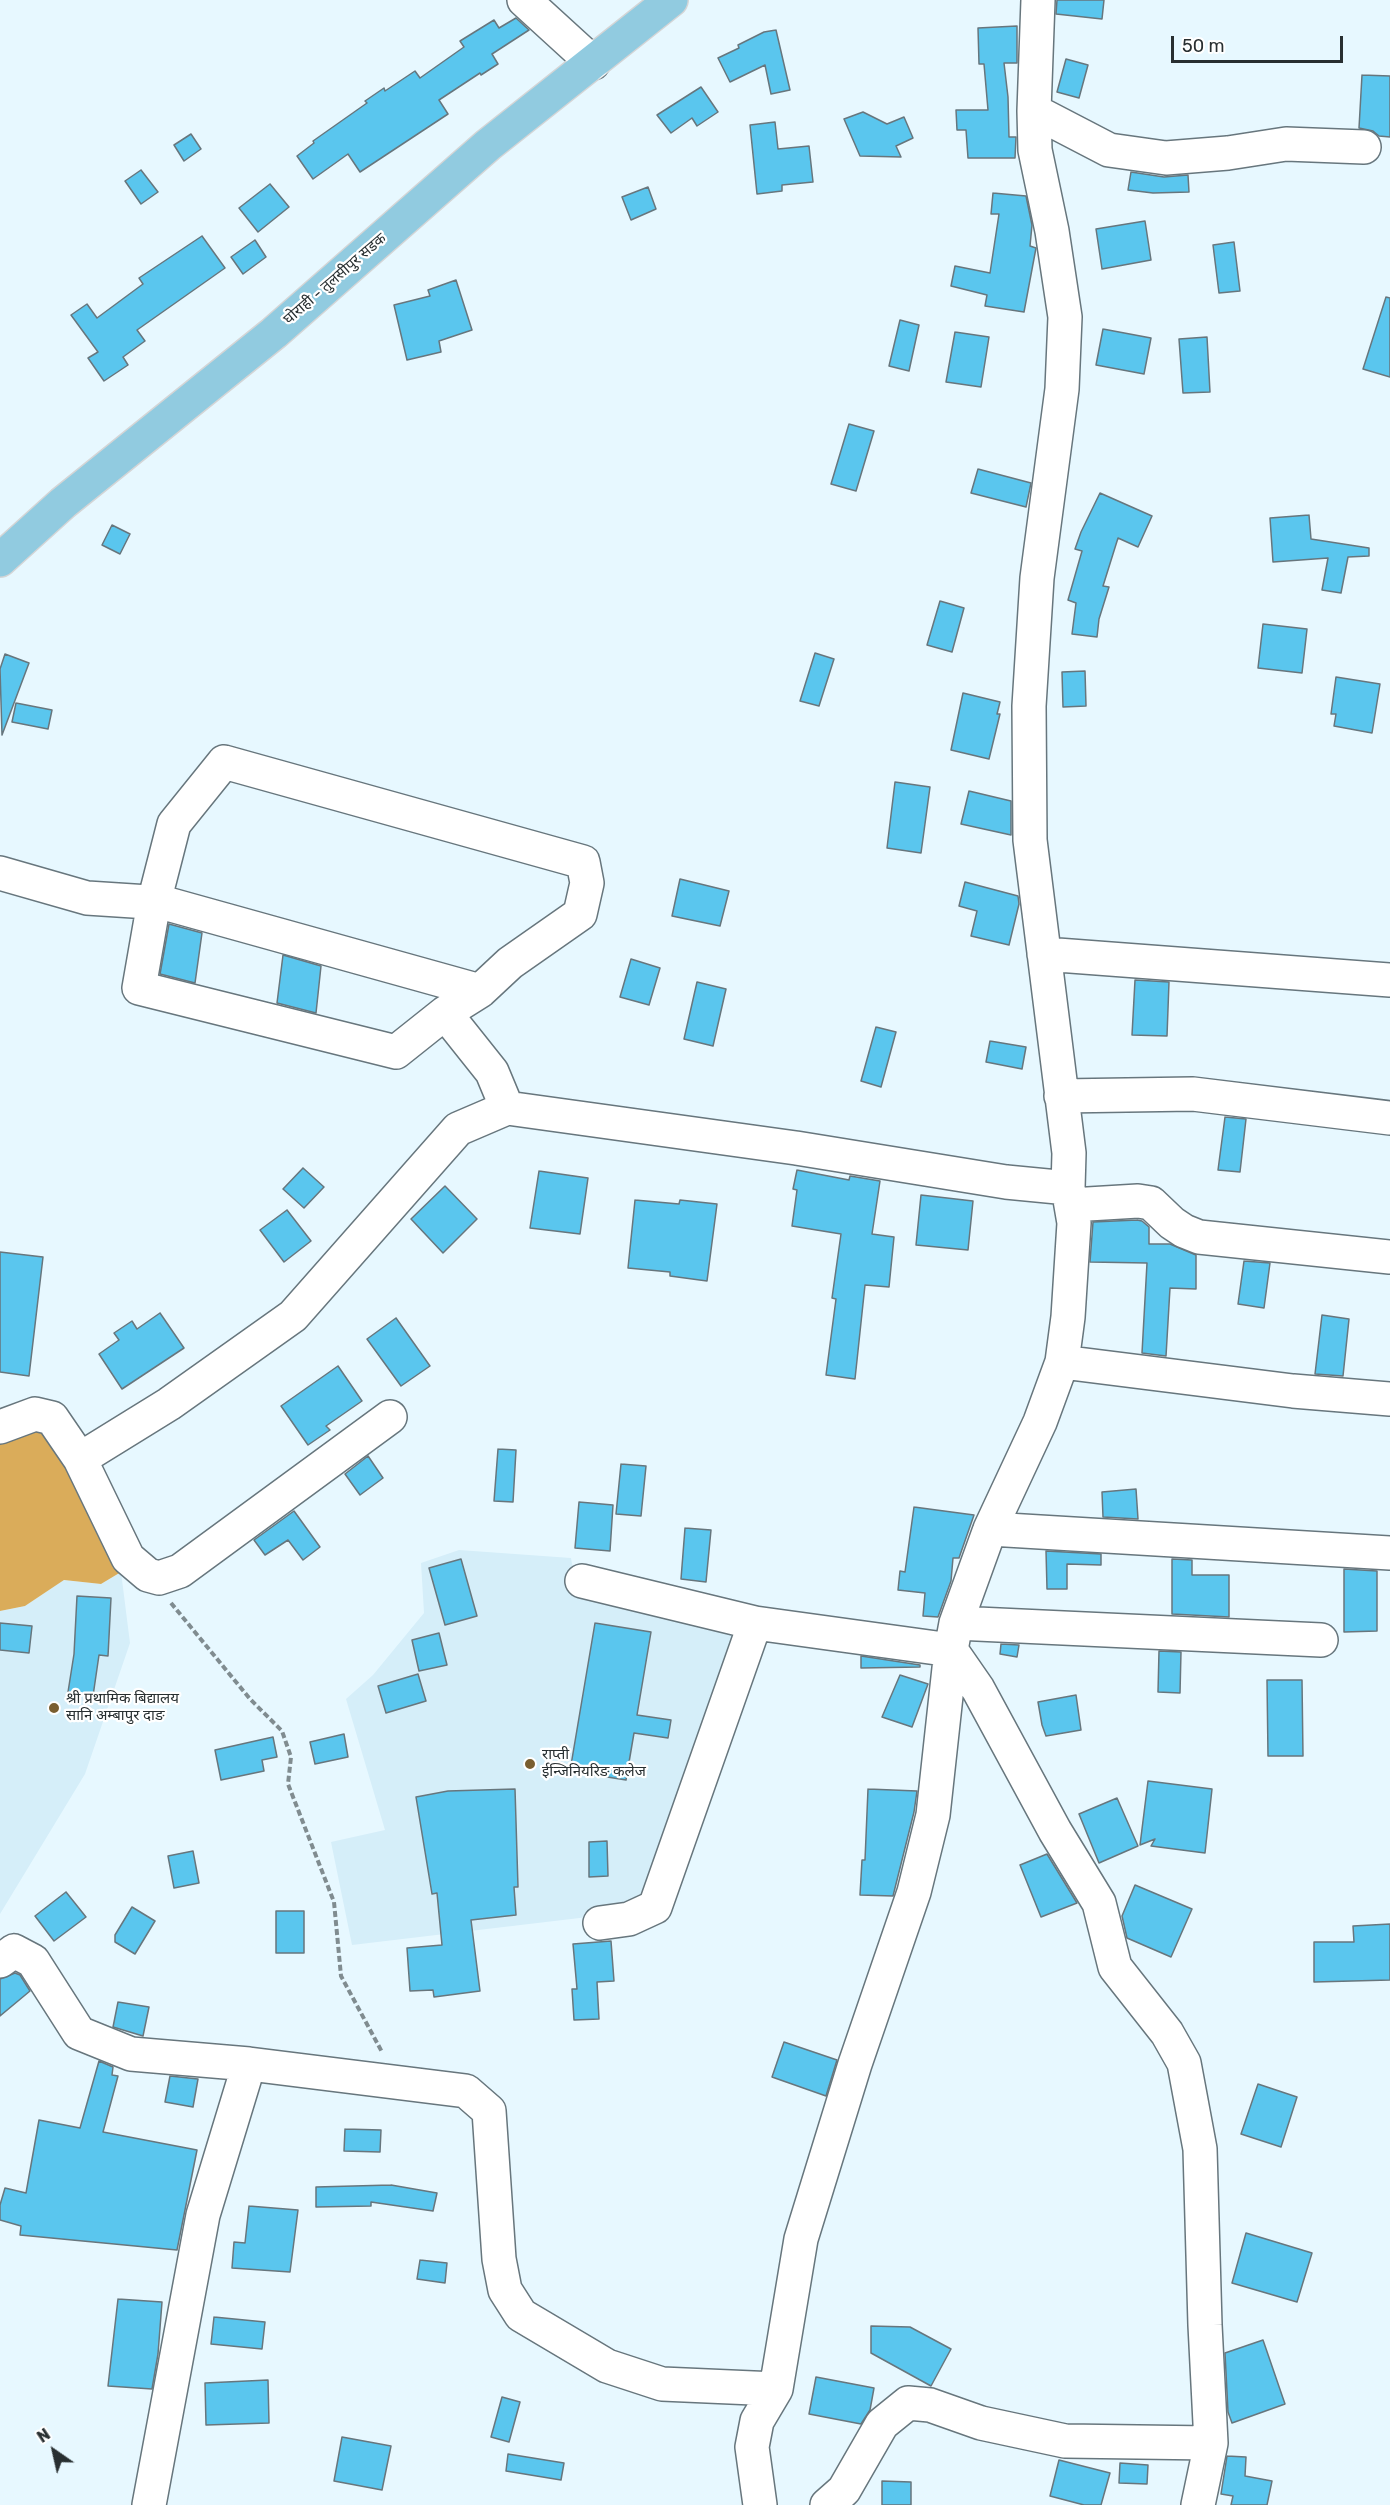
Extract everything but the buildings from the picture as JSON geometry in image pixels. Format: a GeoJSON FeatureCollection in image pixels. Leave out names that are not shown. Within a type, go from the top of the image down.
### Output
{"type":"FeatureCollection","features":[{"type":"Feature","properties":{"kind":"main road","name":"घोराही - तुलसीपुर सडक"},"geometry":{"type":"LineString","coordinates":[[0,560],[63,503],[274,333],[488,145],[671,0]]}},
{"type":"Feature","properties":{"kind":"street"},"geometry":{"type":"LineString","coordinates":[[524,0],[593,63]]}},
{"type":"Feature","properties":{"kind":"street"},"geometry":{"type":"LineString","coordinates":[[760,2505],[752,2447],[758,2421],[776,2389],[801,2239],[855,2064],[914,1892],[933,1815],[954,1637],[990,1529],[1040,1422],[1062,1362],[1068,1317],[1074,1223],[1070,1196],[1069,1153],[1030,840],[1029,706],[1037,578],[1062,390],[1065,317],[1052,231],[1035,150],[1038,0]]}},
{"type":"Feature","properties":{"kind":"street"},"geometry":{"type":"LineString","coordinates":[[1034,111],[1109,150],[1166,158],[1228,153],[1286,144],[1364,147]]}},
{"type":"Feature","properties":{"kind":"street"},"geometry":{"type":"LineString","coordinates":[[224,762],[583,862],[587,884],[580,914],[510,963],[480,991],[445,1013],[396,1052],[139,988],[154,903],[174,824],[224,762]]}},
{"type":"Feature","properties":{"kind":"street"},"geometry":{"type":"LineString","coordinates":[[0,873],[87,898],[164,903],[480,991]]}},
{"type":"Feature","properties":{"kind":"street"},"geometry":{"type":"LineString","coordinates":[[1044,954],[1390,980]]}},
{"type":"Feature","properties":{"kind":"street"},"geometry":{"type":"LineString","coordinates":[[445,1013],[492,1072],[507,1108]]}},
{"type":"Feature","properties":{"kind":"street"},"geometry":{"type":"LineString","coordinates":[[1061,1096],[1193,1094],[1390,1118]]}},
{"type":"Feature","properties":{"kind":"street"},"geometry":{"type":"LineString","coordinates":[[80,1459],[168,1404],[293,1316],[458,1129],[507,1108],[796,1148],[1006,1182],[1070,1196],[1151,1203],[1172,1223],[1199,1237],[1390,1257]]}},
{"type":"Feature","properties":{"kind":"street"},"geometry":{"type":"LineString","coordinates":[[1062,1362],[1293,1391],[1390,1399]]}},
{"type":"Feature","properties":{"kind":"street"},"geometry":{"type":"LineString","coordinates":[[0,1427],[35,1414],[52,1418],[80,1459],[128,1558],[148,1575],[159,1578],[180,1571],[390,1417]]}},
{"type":"Feature","properties":{"kind":"street"},"geometry":{"type":"LineString","coordinates":[[990,1529],[1390,1553]]}},
{"type":"Feature","properties":{"kind":"street"},"geometry":{"type":"LineString","coordinates":[[582,1581],[755,1623],[954,1637],[1321,1640]]}},
{"type":"Feature","properties":{"kind":"street"},"geometry":{"type":"LineString","coordinates":[[600,1923],[629,1919],[655,1907],[755,1623]]}},
{"type":"Feature","properties":{"kind":"street"},"geometry":{"type":"LineString","coordinates":[[954,1637],[978,1689],[1054,1831],[1099,1903],[1115,1967],[1167,2033],[1184,2063],[1200,2149],[1211,2443],[1198,2505]]}},
{"type":"Feature","properties":{"kind":"street"},"geometry":{"type":"LineString","coordinates":[[5,1952],[33,1962],[79,2034],[130,2054],[249,2064],[466,2091],[489,2111],[499,2259],[505,2290],[521,2315],[607,2366],[662,2384],[776,2389]]}},
{"type":"Feature","properties":{"kind":"street"},"geometry":{"type":"LineString","coordinates":[[149,2505],[202,2216],[249,2064]]}},
{"type":"Feature","properties":{"kind":"street"},"geometry":{"type":"LineString","coordinates":[[827,2505],[844,2490],[882,2424],[908,2403],[930,2405],[981,2423],[1065,2441],[1211,2443]]}},
{"type":"Feature","properties":{"kind":"path"},"geometry":{"type":"LineString","coordinates":[[148,1575],[250,1699],[282,1731],[291,1757],[288,1784],[334,1902],[341,1977],[398,2082]]}},
{"type":"Feature","properties":{"kind":"shaded area"},"geometry":{"type":"Polygon","coordinates":[[[34,1431],[44,1434],[51,1441],[121,1572],[101,1584],[64,1580],[25,1606],[0,1611],[0,1442],[34,1431]]]}},
{"type":"Feature","properties":{"kind":"shaded area","name":"राप्ती ईन्जिनियरिङ कलेज"},"geometry":{"type":"Polygon","coordinates":[[[459,1550],[571,1558],[576,1587],[742,1634],[643,1902],[588,1917],[352,1945],[331,1842],[385,1830],[346,1699],[373,1675],[424,1613],[421,1563],[459,1550]]]}},
{"type":"Feature","properties":{"kind":"shaded area","name":"श्री प्रथामिक बिद्यालय सानि अम्बापुर दाङ"},"geometry":{"type":"Polygon","coordinates":[[[121,1572],[130,1643],[85,1774],[0,1914],[0,1611],[25,1606],[64,1580],[101,1584],[121,1572]]]}},
{"type":"Feature","properties":{"kind":"place","name":"श्री प्रथामिक बिद्यालय सानि अम्बापुर दाङ"},"geometry":{"type":"Point","coordinates":[54,1708]}},
{"type":"Feature","properties":{"kind":"place","name":"राप्ती ईन्जिनियरिङ कलेज"},"geometry":{"type":"Point","coordinates":[530,1764]}}]}
